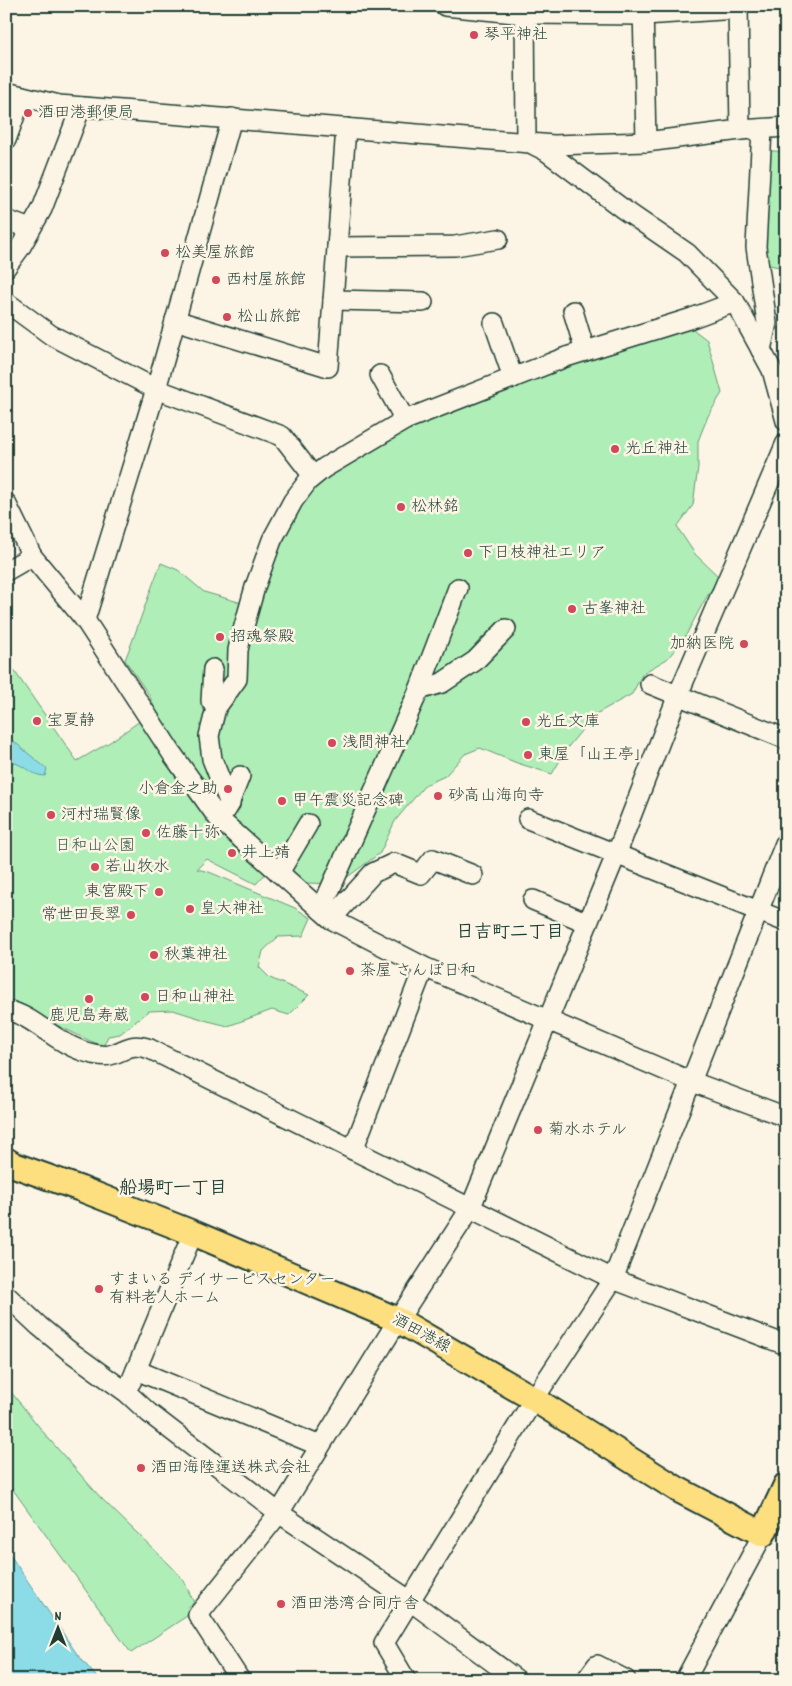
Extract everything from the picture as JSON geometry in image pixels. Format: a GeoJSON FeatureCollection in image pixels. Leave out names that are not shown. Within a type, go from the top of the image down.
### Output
{"type":"FeatureCollection","features":[{"type":"Feature","properties":{"kind":"main road","name":"酒田港線"},"geometry":{"type":"LineString","coordinates":[[6,1160],[14,1165],[82,1189],[193,1233],[398,1320],[534,1399],[677,1489],[763,1534]]}},
{"type":"Feature","properties":{"kind":"main road"},"geometry":{"type":"LineString","coordinates":[[763,1534],[786,1486]]}},
{"type":"Feature","properties":{"kind":"street"},"geometry":{"type":"LineString","coordinates":[[446,6],[525,10],[644,11],[738,8],[740,130]]}},
{"type":"Feature","properties":{"kind":"street"},"geometry":{"type":"LineString","coordinates":[[525,10],[526,142]]}},
{"type":"Feature","properties":{"kind":"street"},"geometry":{"type":"LineString","coordinates":[[644,11],[646,142]]}},
{"type":"Feature","properties":{"kind":"street"},"geometry":{"type":"LineString","coordinates":[[6,140],[14,94],[59,104],[554,145],[646,142],[740,130],[786,127]]}},
{"type":"Feature","properties":{"kind":"street"},"geometry":{"type":"LineString","coordinates":[[6,267],[20,248],[42,209],[81,106]]}},
{"type":"Feature","properties":{"kind":"street"},"geometry":{"type":"LineString","coordinates":[[85,620],[156,389],[232,118]]}},
{"type":"Feature","properties":{"kind":"street"},"geometry":{"type":"LineString","coordinates":[[175,320],[328,367],[346,128]]}},
{"type":"Feature","properties":{"kind":"street"},"geometry":{"type":"LineString","coordinates":[[761,350],[767,322],[756,247],[762,129]]}},
{"type":"Feature","properties":{"kind":"street"},"geometry":{"type":"LineString","coordinates":[[526,142],[546,151],[623,209],[687,253],[735,302],[772,370],[786,421]]}},
{"type":"Feature","properties":{"kind":"street"},"geometry":{"type":"LineString","coordinates":[[6,220],[30,229]]}},
{"type":"Feature","properties":{"kind":"street"},"geometry":{"type":"LineString","coordinates":[[337,247],[456,246],[498,239]]}},
{"type":"Feature","properties":{"kind":"street"},"geometry":{"type":"LineString","coordinates":[[333,300],[423,302]]}},
{"type":"Feature","properties":{"kind":"street"},"geometry":{"type":"LineString","coordinates":[[6,302],[51,335],[156,389],[282,436],[314,476]]}},
{"type":"Feature","properties":{"kind":"street"},"geometry":{"type":"LineString","coordinates":[[230,804],[212,759],[209,736],[216,708],[237,679],[238,650],[241,637],[255,587],[272,540],[293,501],[314,476],[324,468],[405,420],[585,351],[692,318],[735,302]]}},
{"type":"Feature","properties":{"kind":"street"},"geometry":{"type":"LineString","coordinates":[[573,311],[585,351]]}},
{"type":"Feature","properties":{"kind":"street"},"geometry":{"type":"LineString","coordinates":[[494,323],[513,378]]}},
{"type":"Feature","properties":{"kind":"street"},"geometry":{"type":"LineString","coordinates":[[380,375],[405,420]]}},
{"type":"Feature","properties":{"kind":"street"},"geometry":{"type":"LineString","coordinates":[[240,1680],[198,1615],[279,1513],[398,1320],[470,1209],[616,855],[678,695],[786,443]]}},
{"type":"Feature","properties":{"kind":"street"},"geometry":{"type":"LineString","coordinates":[[6,503],[32,556],[85,620],[173,755],[221,822],[326,915],[424,967],[690,1081],[786,1118]]}},
{"type":"Feature","properties":{"kind":"street"},"geometry":{"type":"LineString","coordinates":[[6,571],[32,556]]}},
{"type":"Feature","properties":{"kind":"street"},"geometry":{"type":"LineString","coordinates":[[326,915],[419,690],[458,588]]}},
{"type":"Feature","properties":{"kind":"street"},"geometry":{"type":"LineString","coordinates":[[419,690],[442,683],[474,661],[506,629]]}},
{"type":"Feature","properties":{"kind":"street"},"geometry":{"type":"LineString","coordinates":[[214,669],[211,701],[216,708]]}},
{"type":"Feature","properties":{"kind":"street"},"geometry":{"type":"LineString","coordinates":[[650,684],[786,739]]}},
{"type":"Feature","properties":{"kind":"street"},"geometry":{"type":"LineString","coordinates":[[221,822],[240,776]]}},
{"type":"Feature","properties":{"kind":"street"},"geometry":{"type":"LineString","coordinates":[[528,819],[786,922]]}},
{"type":"Feature","properties":{"kind":"street"},"geometry":{"type":"LineString","coordinates":[[279,873],[308,824]]}},
{"type":"Feature","properties":{"kind":"street"},"geometry":{"type":"LineString","coordinates":[[406,1680],[384,1643],[534,1399],[613,1279],[786,841]]}},
{"type":"Feature","properties":{"kind":"street"},"geometry":{"type":"LineString","coordinates":[[326,915],[373,873],[394,863],[421,874],[433,859],[473,875]]}},
{"type":"Feature","properties":{"kind":"street"},"geometry":{"type":"LineString","coordinates":[[533,900],[588,923]]}},
{"type":"Feature","properties":{"kind":"street"},"geometry":{"type":"LineString","coordinates":[[353,1150],[424,967]]}},
{"type":"Feature","properties":{"kind":"street"},"geometry":{"type":"LineString","coordinates":[[6,1010],[20,1013],[47,1033],[80,1050],[108,1056],[138,1045],[150,1049],[613,1279],[786,1345]]}},
{"type":"Feature","properties":{"kind":"street"},"geometry":{"type":"LineString","coordinates":[[126,1392],[193,1233]]}},
{"type":"Feature","properties":{"kind":"street"},"geometry":{"type":"LineString","coordinates":[[6,1295],[68,1350],[126,1392],[149,1413],[279,1513],[409,1600],[517,1680]]}},
{"type":"Feature","properties":{"kind":"street"},"geometry":{"type":"LineString","coordinates":[[136,1370],[320,1446]]}},
{"type":"Feature","properties":{"kind":"street"},"geometry":{"type":"LineString","coordinates":[[685,1680],[763,1534]]}},
{"type":"Feature","properties":{"kind":"street"},"geometry":{"type":"LineString","coordinates":[[586,1680],[597,1665],[626,1680]]}},
{"type":"Feature","properties":{"kind":"green space"},"geometry":{"type":"Polygon","coordinates":[[[761,150],[786,152],[786,268],[762,264],[761,150]]]}},
{"type":"Feature","properties":{"kind":"green space"},"geometry":{"type":"Polygon","coordinates":[[[685,323],[707,340],[722,393],[708,416],[698,441],[698,467],[693,505],[677,527],[695,554],[719,577],[684,639],[667,659],[643,673],[632,694],[594,715],[568,747],[552,774],[517,763],[480,748],[465,754],[445,776],[425,785],[395,821],[380,853],[338,884],[306,883],[285,872],[230,821],[218,790],[189,766],[166,736],[149,695],[125,660],[161,563],[178,570],[204,592],[242,603],[283,500],[370,433],[685,323]]]}},
{"type":"Feature","properties":{"kind":"green space","name":"日和山公園"},"geometry":{"type":"Polygon","coordinates":[[[6,659],[77,761],[110,742],[147,716],[266,873],[256,884],[207,859],[197,869],[209,872],[295,908],[311,918],[303,936],[278,937],[263,951],[259,967],[270,978],[309,995],[289,1015],[272,1010],[228,1026],[173,1010],[149,1011],[120,1034],[108,1036],[103,1047],[6,1001],[6,659]]]}},
{"type":"Feature","properties":{"kind":"green space"},"geometry":{"type":"Polygon","coordinates":[[[6,1386],[101,1498],[184,1581],[194,1603],[187,1608],[189,1611],[187,1616],[131,1653],[6,1480],[6,1386]]]}},
{"type":"Feature","properties":{"kind":"water"},"geometry":{"type":"Polygon","coordinates":[[[6,735],[47,769],[45,776],[34,774],[16,763],[6,762],[6,735]]]}},
{"type":"Feature","properties":{"kind":"water"},"geometry":{"type":"Polygon","coordinates":[[[6,1549],[77,1654],[99,1680],[6,1680],[6,1549]]]}},
{"type":"Feature","properties":{"kind":"place","name":"琴平神社"},"geometry":{"type":"Point","coordinates":[474,35]}},
{"type":"Feature","properties":{"kind":"place","name":"酒田港郵便局"},"geometry":{"type":"Point","coordinates":[28,113]}},
{"type":"Feature","properties":{"kind":"place","name":"松美屋旅館"},"geometry":{"type":"Point","coordinates":[165,253]}},
{"type":"Feature","properties":{"kind":"place","name":"西村屋旅館"},"geometry":{"type":"Point","coordinates":[216,280]}},
{"type":"Feature","properties":{"kind":"place","name":"松山旅館"},"geometry":{"type":"Point","coordinates":[227,317]}},
{"type":"Feature","properties":{"kind":"place","name":"光丘神社"},"geometry":{"type":"Point","coordinates":[615,449]}},
{"type":"Feature","properties":{"kind":"place","name":"松林銘"},"geometry":{"type":"Point","coordinates":[401,507]}},
{"type":"Feature","properties":{"kind":"place","name":"下日枝神社エリア"},"geometry":{"type":"Point","coordinates":[468,553]}},
{"type":"Feature","properties":{"kind":"place","name":"古峯神社"},"geometry":{"type":"Point","coordinates":[572,609]}},
{"type":"Feature","properties":{"kind":"place","name":"招魂祭殿"},"geometry":{"type":"Point","coordinates":[220,637]}},
{"type":"Feature","properties":{"kind":"place","name":"加納医院"},"geometry":{"type":"Point","coordinates":[744,644]}},
{"type":"Feature","properties":{"kind":"place","name":"宝夏静"},"geometry":{"type":"Point","coordinates":[37,721]}},
{"type":"Feature","properties":{"kind":"place","name":"光丘文庫"},"geometry":{"type":"Point","coordinates":[526,722]}},
{"type":"Feature","properties":{"kind":"place","name":"浅間神社"},"geometry":{"type":"Point","coordinates":[332,743]}},
{"type":"Feature","properties":{"kind":"place","name":"東屋「山王亭」"},"geometry":{"type":"Point","coordinates":[528,755]}},
{"type":"Feature","properties":{"kind":"place","name":"小倉金之助"},"geometry":{"type":"Point","coordinates":[228,789]}},
{"type":"Feature","properties":{"kind":"place","name":"砂高山海向寺"},"geometry":{"type":"Point","coordinates":[438,796]}},
{"type":"Feature","properties":{"kind":"place","name":"甲午震災記念碑"},"geometry":{"type":"Point","coordinates":[282,801]}},
{"type":"Feature","properties":{"kind":"place","name":"河村瑞賢像"},"geometry":{"type":"Point","coordinates":[51,815]}},
{"type":"Feature","properties":{"kind":"place","name":"佐藤十弥"},"geometry":{"type":"Point","coordinates":[146,833]}},
{"type":"Feature","properties":{"kind":"place","name":"井上靖"},"geometry":{"type":"Point","coordinates":[232,853]}},
{"type":"Feature","properties":{"kind":"place","name":"若山牧水"},"geometry":{"type":"Point","coordinates":[95,867]}},
{"type":"Feature","properties":{"kind":"place","name":"東宮殿下"},"geometry":{"type":"Point","coordinates":[159,892]}},
{"type":"Feature","properties":{"kind":"place","name":"皇大神社"},"geometry":{"type":"Point","coordinates":[190,909]}},
{"type":"Feature","properties":{"kind":"place","name":"常世田長翠"},"geometry":{"type":"Point","coordinates":[131,915]}},
{"type":"Feature","properties":{"kind":"place","name":"秋葉神社"},"geometry":{"type":"Point","coordinates":[154,955]}},
{"type":"Feature","properties":{"kind":"place","name":"茶屋 さんぽ日和"},"geometry":{"type":"Point","coordinates":[350,971]}},
{"type":"Feature","properties":{"kind":"place","name":"日和山神社"},"geometry":{"type":"Point","coordinates":[145,997]}},
{"type":"Feature","properties":{"kind":"place","name":"鹿児島寿蔵"},"geometry":{"type":"Point","coordinates":[89,999]}},
{"type":"Feature","properties":{"kind":"place","name":"菊水ホテル"},"geometry":{"type":"Point","coordinates":[538,1130]}},
{"type":"Feature","properties":{"kind":"place","name":"すまいる デイサービスセンター 有料老人ホーム"},"geometry":{"type":"Point","coordinates":[99,1289]}},
{"type":"Feature","properties":{"kind":"place","name":"酒田海陸運送株式会社"},"geometry":{"type":"Point","coordinates":[141,1468]}},
{"type":"Feature","properties":{"kind":"place","name":"酒田港湾合同庁舎"},"geometry":{"type":"Point","coordinates":[281,1604]}},
{"type":"Feature","properties":{"kind":"district","name":"日吉町二丁目"},"geometry":{"type":"Point","coordinates":[510,933]}},
{"type":"Feature","properties":{"kind":"district","name":"船場町一丁目"},"geometry":{"type":"Point","coordinates":[173,1189]}}]}
